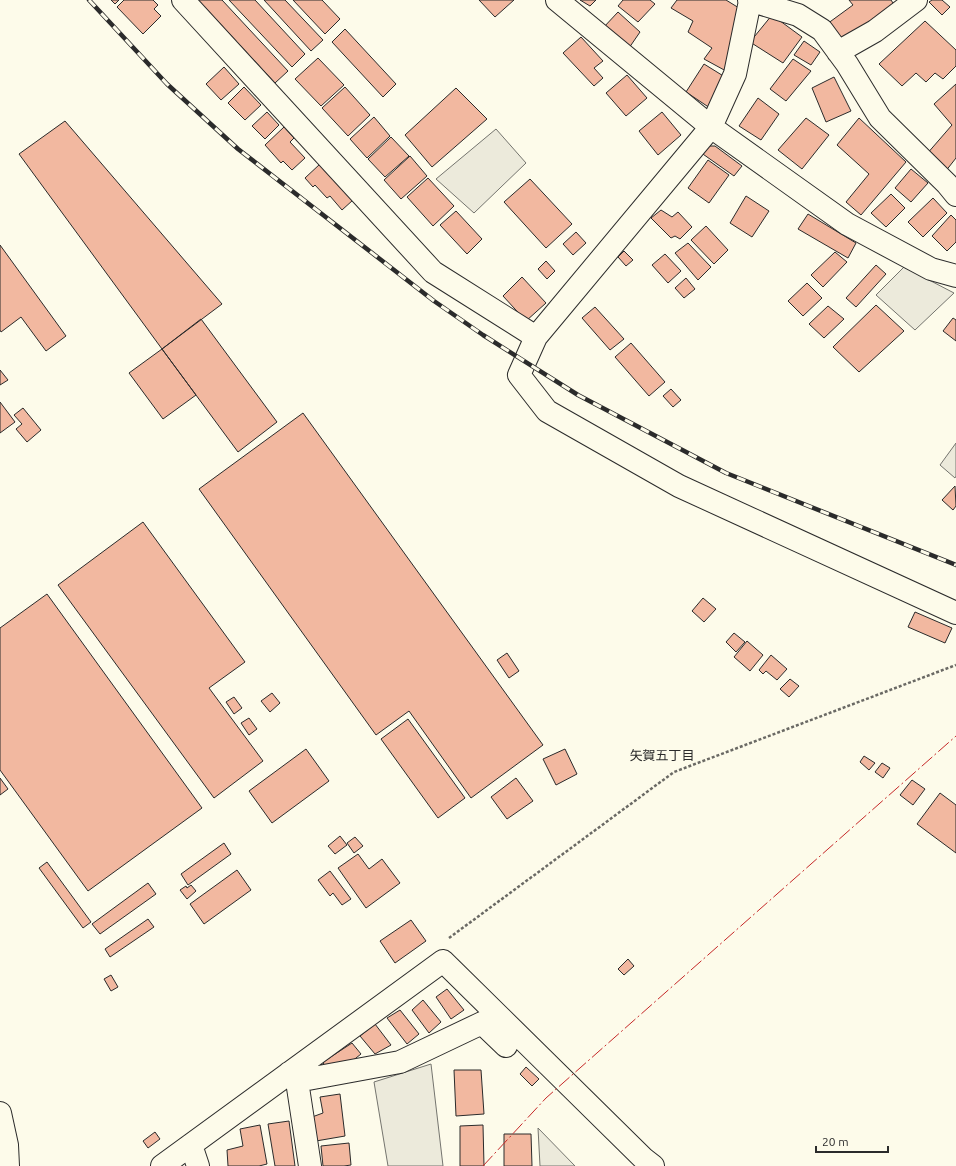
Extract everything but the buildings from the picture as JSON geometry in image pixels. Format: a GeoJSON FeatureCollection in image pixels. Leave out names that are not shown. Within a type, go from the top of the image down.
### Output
{"type":"FeatureCollection","features":[{"type":"Feature","properties":{"kind":"main road"},"geometry":{"type":"LineString","coordinates":[[183,0],[433,272],[536,337]]}},
{"type":"Feature","properties":{"kind":"main road"},"geometry":{"type":"LineString","coordinates":[[557,0],[711,127],[847,224],[931,269],[956,276]]}},
{"type":"Feature","properties":{"kind":"main road"},"geometry":{"type":"LineString","coordinates":[[953,184],[880,118],[847,64],[822,30],[798,15],[749,0],[735,74],[711,127],[536,337],[519,375],[547,411],[679,486],[956,613]]}},
{"type":"Feature","properties":{"kind":"main road"},"geometry":{"type":"LineString","coordinates":[[838,52],[875,31],[916,0]]}},
{"type":"Feature","properties":{"kind":"main road"},"geometry":{"type":"LineString","coordinates":[[162,1166],[293,1077],[444,961],[646,1164]]}},
{"type":"Feature","properties":{"kind":"main road"},"geometry":{"type":"LineString","coordinates":[[293,1077],[400,1062],[482,1023],[506,1046]]}},
{"type":"Feature","properties":{"kind":"main road"},"geometry":{"type":"LineString","coordinates":[[293,1077],[310,1166]]}},
{"type":"Feature","properties":{"kind":"main road"},"geometry":{"type":"LineString","coordinates":[[0,1113],[7,1145],[8,1166]]}},
{"type":"Feature","properties":{"kind":"main road"},"geometry":{"type":"LineString","coordinates":[[191,1145],[198,1166]]}},
{"type":"Feature","properties":{"kind":"path"},"geometry":{"type":"LineString","coordinates":[[445,941],[674,772],[956,665]]}},
{"type":"Feature","properties":{"kind":"shaded area"},"geometry":{"type":"Polygon","coordinates":[[[496,129],[526,163],[474,213],[436,179],[496,129]]]}},
{"type":"Feature","properties":{"kind":"shaded area"},"geometry":{"type":"Polygon","coordinates":[[[904,267],[954,293],[915,330],[876,295],[904,267]]]}},
{"type":"Feature","properties":{"kind":"shaded area"},"geometry":{"type":"Polygon","coordinates":[[[956,443],[956,476],[955,478],[940,465],[956,443]]]}},
{"type":"Feature","properties":{"kind":"shaded area"},"geometry":{"type":"Polygon","coordinates":[[[431,1064],[443,1166],[388,1166],[374,1082],[431,1064]]]}},
{"type":"Feature","properties":{"kind":"shaded area"},"geometry":{"type":"Polygon","coordinates":[[[538,1128],[575,1166],[540,1166],[538,1128]]]}},
{"type":"Feature","properties":{"kind":"railway"},"geometry":{"type":"LineString","coordinates":[[89,0],[167,84],[238,149],[434,301],[483,335],[578,395],[726,473],[956,565]]}},
{"type":"Feature","properties":{"kind":"power"},"geometry":{"type":"LineString","coordinates":[[483,1166],[546,1098],[956,736]]}},
{"type":"Feature","properties":{"kind":"district","name":"矢賀五丁目"},"geometry":{"type":"Point","coordinates":[662,755]}}]}
